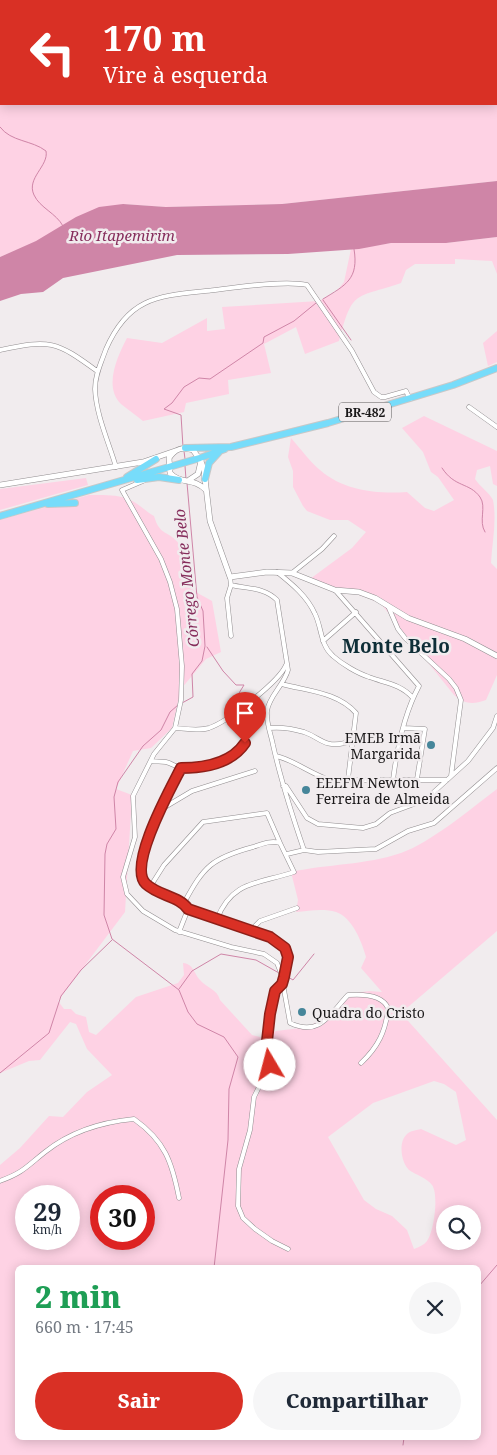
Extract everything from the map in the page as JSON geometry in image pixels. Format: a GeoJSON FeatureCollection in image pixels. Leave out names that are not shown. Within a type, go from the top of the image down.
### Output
{"type":"FeatureCollection","features":[{"type":"Feature","properties":{"kind":"highway","name":"BR-482"},"geometry":{"type":"LineString","coordinates":[[0,516],[164,468],[200,460],[231,447],[328,423],[410,399],[497,368]]}},
{"type":"Feature","properties":{"kind":"highway"},"geometry":{"type":"LineString","coordinates":[[185,448],[231,447]]}},
{"type":"Feature","properties":{"kind":"highway"},"geometry":{"type":"LineString","coordinates":[[205,479],[209,463],[222,450]]}},
{"type":"Feature","properties":{"kind":"highway"},"geometry":{"type":"LineString","coordinates":[[118,482],[156,459]]}},
{"type":"Feature","properties":{"kind":"highway"},"geometry":{"type":"LineString","coordinates":[[118,482],[153,478],[179,480]]}},
{"type":"Feature","properties":{"kind":"highway"},"geometry":{"type":"LineString","coordinates":[[39,504],[75,503]]}},
{"type":"Feature","properties":{"kind":"street"},"geometry":{"type":"LineString","coordinates":[[116,467],[98,406],[95,390],[97,371],[113,333],[122,320],[145,303],[172,295],[224,289],[304,284],[310,288],[352,351],[374,392],[381,397],[385,397],[406,391],[410,399]]}},
{"type":"Feature","properties":{"kind":"street"},"geometry":{"type":"LineString","coordinates":[[0,350],[32,343],[55,344],[97,371]]}},
{"type":"Feature","properties":{"kind":"street"},"geometry":{"type":"LineString","coordinates":[[469,407],[497,427]]}},
{"type":"Feature","properties":{"kind":"street"},"geometry":{"type":"LineString","coordinates":[[156,459],[185,448],[193,450],[200,460],[205,479],[213,532],[230,577],[231,585],[227,598],[231,636]]}},
{"type":"Feature","properties":{"kind":"street"},"geometry":{"type":"LineString","coordinates":[[164,468],[175,451]]}},
{"type":"Feature","properties":{"kind":"street"},"geometry":{"type":"LineString","coordinates":[[189,480],[198,474],[200,460]]}},
{"type":"Feature","properties":{"kind":"street"},"geometry":{"type":"LineString","coordinates":[[0,485],[147,463],[164,468],[179,480],[189,480],[198,483],[206,490]]}},
{"type":"Feature","properties":{"kind":"street"},"geometry":{"type":"LineString","coordinates":[[153,478],[122,490],[161,559],[176,609],[182,688],[175,728],[151,760],[133,796],[135,837],[123,878],[128,894],[143,911],[180,932],[231,947],[264,954],[277,963],[290,1023],[300,1028],[316,1026],[325,1021],[348,995],[365,995],[386,1003],[388,1008],[383,1034],[373,1052],[361,1063]]}},
{"type":"Feature","properties":{"kind":"street"},"geometry":{"type":"LineString","coordinates":[[292,573],[322,549],[334,536]]}},
{"type":"Feature","properties":{"kind":"street"},"geometry":{"type":"LineString","coordinates":[[230,577],[277,572],[292,573],[335,590],[359,592],[408,618],[466,640],[497,656]]}},
{"type":"Feature","properties":{"kind":"street"},"geometry":{"type":"LineString","coordinates":[[277,572],[292,584],[310,604],[316,615],[326,648],[338,660],[366,676],[398,686],[413,698]]}},
{"type":"Feature","properties":{"kind":"street"},"geometry":{"type":"LineString","coordinates":[[231,585],[257,588],[270,592],[277,600],[287,664],[286,678],[271,699],[267,710],[269,728],[279,771],[304,850]]}},
{"type":"Feature","properties":{"kind":"street"},"geometry":{"type":"LineString","coordinates":[[335,590],[419,686],[413,698],[404,728],[393,780]]}},
{"type":"Feature","properties":{"kind":"street"},"geometry":{"type":"LineString","coordinates":[[388,606],[398,629],[449,678],[461,700],[454,766],[448,779]]}},
{"type":"Feature","properties":{"kind":"street"},"geometry":{"type":"LineString","coordinates":[[323,641],[356,612]]}},
{"type":"Feature","properties":{"kind":"street"},"geometry":{"type":"LineString","coordinates":[[175,728],[209,728],[269,686],[284,671],[287,664]]}},
{"type":"Feature","properties":{"kind":"street"},"geometry":{"type":"LineString","coordinates":[[282,684],[317,692],[346,702],[356,713],[348,779]]}},
{"type":"Feature","properties":{"kind":"street"},"geometry":{"type":"LineString","coordinates":[[151,760],[169,763],[181,768],[217,764],[240,750],[245,743],[245,736],[233,713]]}},
{"type":"Feature","properties":{"kind":"street"},"geometry":{"type":"LineString","coordinates":[[284,786],[307,818],[331,826],[363,828],[376,824],[390,813],[425,800],[483,743],[493,728],[497,716]]}},
{"type":"Feature","properties":{"kind":"street"},"geometry":{"type":"LineString","coordinates":[[269,728],[306,733],[323,742],[336,745],[345,743],[353,730]]}},
{"type":"Feature","properties":{"kind":"street"},"geometry":{"type":"LineString","coordinates":[[404,728],[425,728],[417,779]]}},
{"type":"Feature","properties":{"kind":"street"},"geometry":{"type":"LineString","coordinates":[[276,756],[282,757],[313,775],[330,780],[448,779]]}},
{"type":"Feature","properties":{"kind":"street"},"geometry":{"type":"LineString","coordinates":[[181,768],[160,810],[141,867],[145,883],[184,904],[188,909],[234,927],[251,930],[280,942],[285,948],[288,957],[282,984],[275,991],[271,1003],[266,1050],[270,1065],[254,1097],[250,1130],[239,1169],[238,1206],[243,1218],[255,1229],[288,1249]]}},
{"type":"Feature","properties":{"kind":"street"},"geometry":{"type":"LineString","coordinates":[[287,854],[304,850],[318,852],[376,848],[408,831],[434,823],[497,768]]}},
{"type":"Feature","properties":{"kind":"street"},"geometry":{"type":"LineString","coordinates":[[160,810],[192,791],[255,771]]}},
{"type":"Feature","properties":{"kind":"street"},"geometry":{"type":"LineString","coordinates":[[150,887],[164,865],[203,822],[267,812],[294,872],[242,887],[222,905],[217,919]]}},
{"type":"Feature","properties":{"kind":"street"},"geometry":{"type":"LineString","coordinates":[[184,904],[199,876],[218,859],[231,852],[270,842],[280,843]]}},
{"type":"Feature","properties":{"kind":"street"},"geometry":{"type":"LineString","coordinates":[[251,930],[260,921],[297,908]]}},
{"type":"Feature","properties":{"kind":"street"},"geometry":{"type":"LineString","coordinates":[[180,932],[188,909]]}},
{"type":"Feature","properties":{"kind":"street"},"geometry":{"type":"LineString","coordinates":[[0,1181],[17,1175],[63,1140],[97,1125],[134,1119],[146,1128],[162,1145],[174,1169],[179,1198]]}},
{"type":"Feature","properties":{"kind":"shaded area"},"geometry":{"type":"Polygon","coordinates":[[[0,105],[497,105],[497,181],[282,204],[166,207],[123,204],[0,257],[0,105]]]}},
{"type":"Feature","properties":{"kind":"shaded area"},"geometry":{"type":"Polygon","coordinates":[[[497,237],[497,274],[492,261],[455,259],[455,264],[415,264],[406,270],[401,283],[364,295],[352,304],[339,341],[305,354],[296,327],[264,344],[271,373],[228,380],[229,394],[186,403],[184,412],[143,421],[121,404],[116,397],[113,389],[114,371],[127,338],[162,343],[207,318],[207,331],[225,329],[222,307],[319,301],[336,292],[344,282],[351,249],[391,243],[446,243],[497,237]]]}},
{"type":"Feature","properties":{"kind":"shaded area"},"geometry":{"type":"Polygon","coordinates":[[[497,331],[497,362],[488,366],[483,343],[497,331]]]}},
{"type":"Feature","properties":{"kind":"shaded area"},"geometry":{"type":"Polygon","coordinates":[[[424,416],[497,451],[497,486],[493,484],[490,466],[477,470],[475,479],[493,500],[494,524],[491,563],[497,569],[497,675],[486,700],[477,703],[465,702],[454,695],[381,604],[310,579],[352,548],[366,532],[348,520],[330,520],[307,511],[293,487],[293,471],[288,457],[291,438],[316,466],[339,483],[361,490],[407,492],[425,508],[434,511],[454,500],[438,477],[431,472],[423,452],[402,428],[424,416]]]}},
{"type":"Feature","properties":{"kind":"shaded area"},"geometry":{"type":"Polygon","coordinates":[[[86,478],[88,485],[0,510],[0,489],[86,478]]]}},
{"type":"Feature","properties":{"kind":"shaded area"},"geometry":{"type":"Polygon","coordinates":[[[89,495],[115,496],[136,503],[154,516],[159,527],[179,544],[186,581],[193,590],[212,601],[221,652],[206,659],[181,689],[172,728],[151,748],[133,751],[116,789],[132,795],[125,912],[58,1001],[64,1009],[71,1009],[76,1014],[86,1017],[89,1032],[96,1035],[136,997],[178,983],[184,975],[183,963],[192,967],[200,980],[217,993],[220,1000],[252,1035],[264,1038],[276,1031],[309,1027],[356,993],[382,992],[361,968],[366,957],[359,937],[347,919],[336,912],[326,910],[296,912],[298,900],[291,872],[374,860],[401,853],[438,833],[497,789],[497,931],[401,1013],[497,1120],[497,1455],[0,1455],[0,1165],[20,1148],[49,1116],[63,1117],[87,1092],[112,1075],[87,1049],[76,1024],[70,1022],[40,1060],[29,1061],[0,1073],[0,520],[89,495]],[[434,1081],[373,1103],[328,1137],[364,1200],[376,1209],[392,1216],[407,1230],[414,1249],[424,1244],[430,1236],[435,1213],[435,1196],[432,1185],[406,1166],[402,1157],[402,1142],[408,1133],[421,1129],[456,1145],[466,1140],[456,1092],[444,1084],[434,1081]]]}},
{"type":"Feature","properties":{"kind":"water","name":"Rio Itapemirim"},"geometry":{"type":"Polygon","coordinates":[[[497,181],[497,237],[446,243],[391,243],[359,249],[288,254],[177,255],[63,278],[43,292],[21,294],[0,301],[0,257],[36,241],[76,217],[99,207],[123,204],[166,207],[282,204],[497,181]]]}},
{"type":"Feature","properties":{"kind":"waterway"},"geometry":{"type":"LineString","coordinates":[[0,127],[10,136],[46,151],[44,162],[35,178],[32,189],[37,200],[63,226]]}},
{"type":"Feature","properties":{"kind":"waterway","name":"Córrego Monte Belo"},"geometry":{"type":"LineString","coordinates":[[323,299],[338,290],[349,280],[354,267],[354,249]]}},
{"type":"Feature","properties":{"kind":"waterway"},"geometry":{"type":"LineString","coordinates":[[323,300],[351,340]]}},
{"type":"Feature","properties":{"kind":"waterway","name":"Córrego Monte Belo"},"geometry":{"type":"LineString","coordinates":[[183,447],[181,415],[164,409],[172,403],[184,387],[199,378],[210,379],[263,343],[264,337],[294,321],[316,303]]}},
{"type":"Feature","properties":{"kind":"waterway","name":"Córrego Monte Belo"},"geometry":{"type":"LineString","coordinates":[[184,451],[185,459]]}},
{"type":"Feature","properties":{"kind":"waterway","name":"Córrego Monte Belo"},"geometry":{"type":"LineString","coordinates":[[185,466],[186,479]]}},
{"type":"Feature","properties":{"kind":"waterway"},"geometry":{"type":"LineString","coordinates":[[442,468],[452,479],[476,492],[480,497],[483,505],[482,523],[485,532]]}},
{"type":"Feature","properties":{"kind":"waterway","name":"Córrego Monte Belo"},"geometry":{"type":"LineString","coordinates":[[182,703],[193,697],[192,674],[202,661],[205,646],[203,611],[197,597],[187,483]]}},
{"type":"Feature","properties":{"kind":"waterway"},"geometry":{"type":"LineString","coordinates":[[207,647],[223,671],[236,685],[244,685],[236,698]]}},
{"type":"Feature","properties":{"kind":"waterway"},"geometry":{"type":"LineString","coordinates":[[178,705],[170,712],[161,730],[143,746],[118,782],[114,797],[116,829],[107,844],[105,854],[104,915],[112,939],[179,990],[188,1012],[197,1024],[224,1037],[238,1057],[229,1089],[228,1140],[214,1265]]}},
{"type":"Feature","properties":{"kind":"waterway","name":"Córrego Monte Belo"},"geometry":{"type":"LineString","coordinates":[[0,1073],[49,1033],[61,996],[81,970],[112,940]]}},
{"type":"Feature","properties":{"kind":"waterway"},"geometry":{"type":"LineString","coordinates":[[179,989],[192,971],[221,954],[256,960],[279,973]]}},
{"type":"Feature","properties":{"kind":"waterway"},"geometry":{"type":"LineString","coordinates":[[285,975],[293,980],[314,954]]}},
{"type":"Feature","properties":{"kind":"waterway"},"geometry":{"type":"LineString","coordinates":[[481,1284],[497,1265]]}},
{"type":"Feature","properties":{"kind":"waterway"},"geometry":{"type":"LineString","coordinates":[[403,1445],[404,1440]]}},
{"type":"Feature","properties":{"kind":"place","name":"EMEB Irmã Margarida"},"geometry":{"type":"Point","coordinates":[431,745]}},
{"type":"Feature","properties":{"kind":"place","name":"EEEFM Newton Ferreira de Almeida"},"geometry":{"type":"Point","coordinates":[306,790]}},
{"type":"Feature","properties":{"kind":"place","name":"Quadra do Cristo"},"geometry":{"type":"Point","coordinates":[302,1012]}},
{"type":"Feature","properties":{"kind":"district","name":"Monte Belo"},"geometry":{"type":"Point","coordinates":[396,646]}},
{"type":"Feature","properties":{"kind":"route"},"geometry":{"type":"LineString","coordinates":[[245,743],[240,750],[217,764],[181,768],[160,810],[142,858],[141,874],[145,883],[155,891],[184,904],[188,909],[234,927],[251,930],[270,937],[280,942],[285,948],[288,957],[284,977],[282,984],[275,991],[271,1003],[266,1050],[270,1065]]}}]}
